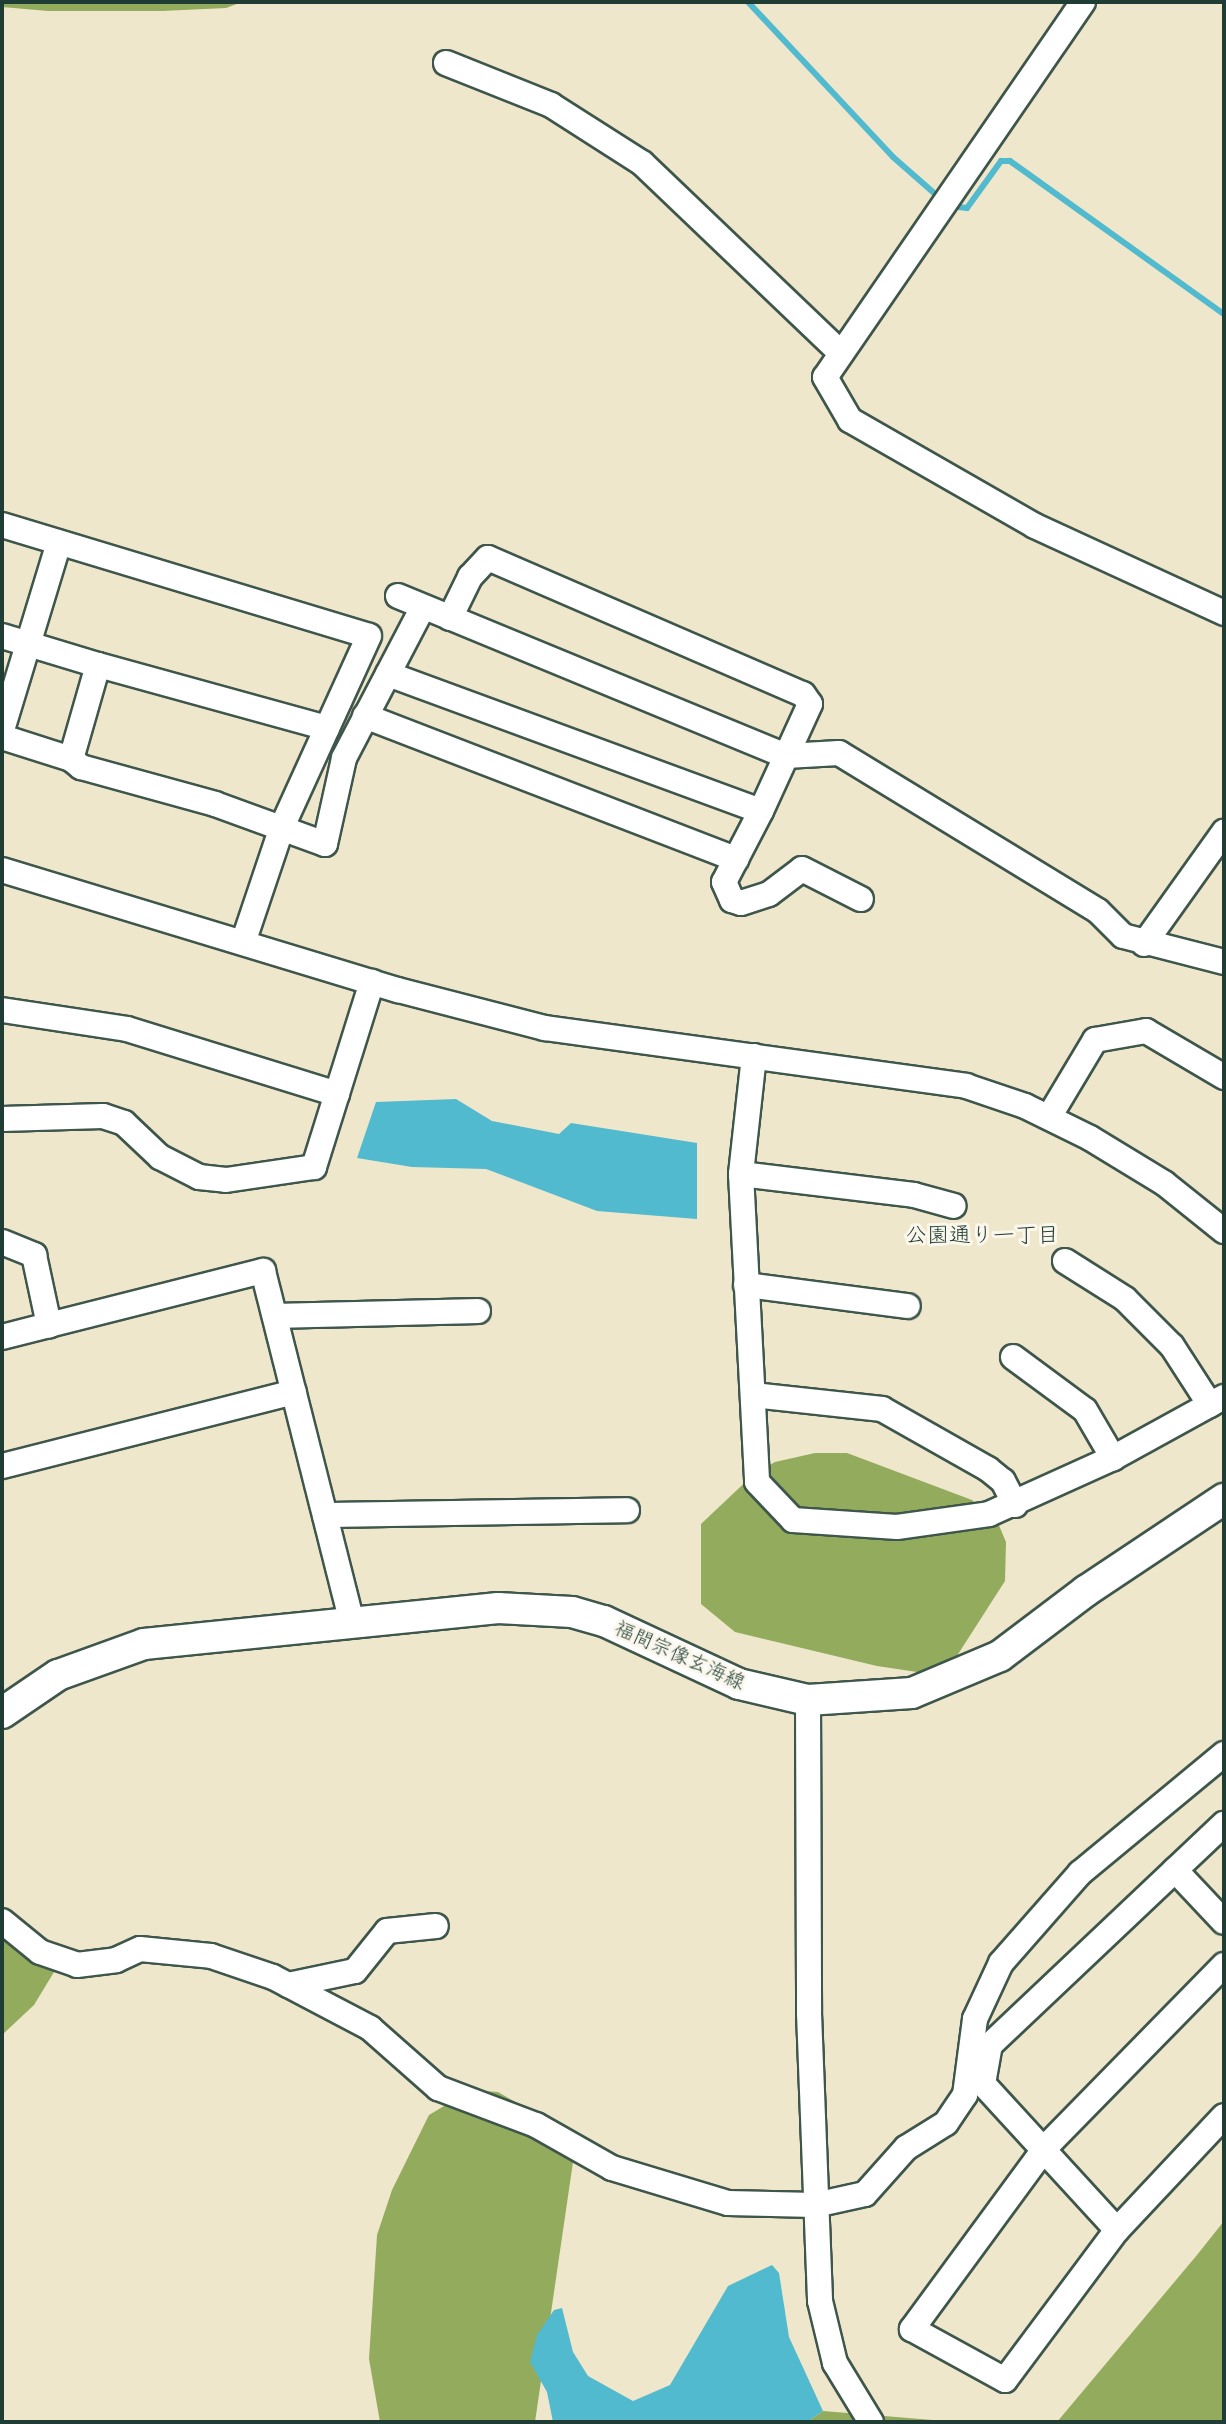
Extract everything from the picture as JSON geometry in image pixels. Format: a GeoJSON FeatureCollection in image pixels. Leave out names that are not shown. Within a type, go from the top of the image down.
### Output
{"type":"FeatureCollection","features":[{"type":"Feature","properties":{"kind":"main road","name":"福間宗像玄海線"},"geometry":{"type":"LineString","coordinates":[[2,1713],[58,1675],[144,1644],[498,1608],[572,1612],[633,1632],[739,1684],[808,1712],[912,1693],[971,1671],[1224,1499]]}},
{"type":"Feature","properties":{"kind":"street"},"geometry":{"type":"LineString","coordinates":[[1083,2],[825,377],[850,420],[1035,526],[1224,613]]}},
{"type":"Feature","properties":{"kind":"street"},"geometry":{"type":"LineString","coordinates":[[446,63],[551,105],[642,163],[841,353]]}},
{"type":"Feature","properties":{"kind":"street"},"geometry":{"type":"LineString","coordinates":[[2,525],[369,636],[282,827],[243,943]]}},
{"type":"Feature","properties":{"kind":"street"},"geometry":{"type":"LineString","coordinates":[[2,730],[59,542]]}},
{"type":"Feature","properties":{"kind":"street"},"geometry":{"type":"LineString","coordinates":[[450,618],[470,577],[488,558],[803,694],[810,704],[736,859],[725,893],[741,903],[769,894],[802,869],[861,899]]}},
{"type":"Feature","properties":{"kind":"street"},"geometry":{"type":"LineString","coordinates":[[398,596],[786,756],[839,753],[1098,911],[1123,936],[1144,944],[1224,962]]}},
{"type":"Feature","properties":{"kind":"street"},"geometry":{"type":"LineString","coordinates":[[2,737],[71,759],[81,767],[139,787],[282,827],[325,844],[344,758],[423,607]]}},
{"type":"Feature","properties":{"kind":"street"},"geometry":{"type":"LineString","coordinates":[[2,636],[327,728]]}},
{"type":"Feature","properties":{"kind":"street"},"geometry":{"type":"LineString","coordinates":[[71,759],[98,665]]}},
{"type":"Feature","properties":{"kind":"street"},"geometry":{"type":"LineString","coordinates":[[388,674],[761,811]]}},
{"type":"Feature","properties":{"kind":"street"},"geometry":{"type":"LineString","coordinates":[[365,716],[736,859]]}},
{"type":"Feature","properties":{"kind":"street"},"geometry":{"type":"LineString","coordinates":[[1144,944],[1224,832]]}},
{"type":"Feature","properties":{"kind":"street"},"geometry":{"type":"LineString","coordinates":[[3,875],[372,982],[545,1028],[938,1079],[1049,1117],[1164,1183],[1224,1231]]}},
{"type":"Feature","properties":{"kind":"street"},"geometry":{"type":"LineString","coordinates":[[2,1119],[103,1116],[124,1123],[179,1169],[226,1180],[314,1167],[372,982]]}},
{"type":"Feature","properties":{"kind":"street"},"geometry":{"type":"LineString","coordinates":[[2,1010],[127,1029],[337,1094]]}},
{"type":"Feature","properties":{"kind":"street"},"geometry":{"type":"LineString","coordinates":[[1049,1117],[1095,1040],[1146,1031],[1224,1077]]}},
{"type":"Feature","properties":{"kind":"street"},"geometry":{"type":"LineString","coordinates":[[754,1056],[741,1174],[757,1482],[793,1520],[936,1525],[1015,1505],[1113,1458],[1217,1401],[1163,1336],[1125,1299],[1065,1261]]}},
{"type":"Feature","properties":{"kind":"street"},"geometry":{"type":"LineString","coordinates":[[741,1174],[914,1195],[954,1206]]}},
{"type":"Feature","properties":{"kind":"street"},"geometry":{"type":"LineString","coordinates":[[2,1242],[34,1255],[49,1325]]}},
{"type":"Feature","properties":{"kind":"street"},"geometry":{"type":"LineString","coordinates":[[2,1337],[263,1271],[352,1623]]}},
{"type":"Feature","properties":{"kind":"street"},"geometry":{"type":"LineString","coordinates":[[746,1285],[908,1306]]}},
{"type":"Feature","properties":{"kind":"street"},"geometry":{"type":"LineString","coordinates":[[275,1316],[478,1311]]}},
{"type":"Feature","properties":{"kind":"street"},"geometry":{"type":"LineString","coordinates":[[1013,1357],[1085,1410],[1113,1458]]}},
{"type":"Feature","properties":{"kind":"street"},"geometry":{"type":"LineString","coordinates":[[2,1466],[294,1392]]}},
{"type":"Feature","properties":{"kind":"street"},"geometry":{"type":"LineString","coordinates":[[753,1395],[882,1409],[988,1469],[1003,1481],[1015,1505]]}},
{"type":"Feature","properties":{"kind":"street"},"geometry":{"type":"LineString","coordinates":[[325,1515],[627,1510]]}},
{"type":"Feature","properties":{"kind":"street"},"geometry":{"type":"LineString","coordinates":[[808,1712],[815,2205],[826,2335],[847,2388],[871,2422]]}},
{"type":"Feature","properties":{"kind":"street"},"geometry":{"type":"LineString","coordinates":[[2,1921],[40,1952],[77,1965],[116,1960],[140,1949],[211,1956],[288,1985],[370,2028],[438,2088],[536,2125],[612,2168],[728,2203],[815,2205],[865,2194],[906,2148],[946,2123],[965,2095],[975,2019],[1001,1963],[1080,1873],[1224,1754]]}},
{"type":"Feature","properties":{"kind":"street"},"geometry":{"type":"LineString","coordinates":[[1117,2230],[1045,2148],[983,2084],[990,2045],[1224,1824]]}},
{"type":"Feature","properties":{"kind":"street"},"geometry":{"type":"LineString","coordinates":[[1175,1870],[1224,1922]]}},
{"type":"Feature","properties":{"kind":"street"},"geometry":{"type":"LineString","coordinates":[[288,1985],[355,1971],[387,1931],[436,1926]]}},
{"type":"Feature","properties":{"kind":"street"},"geometry":{"type":"LineString","coordinates":[[1224,1965],[1045,2148],[912,2329],[1005,2380],[1117,2230],[1224,2116]]}},
{"type":"Feature","properties":{"kind":"green space"},"geometry":{"type":"Polygon","coordinates":[[[2,2],[242,2],[226,8],[162,11],[48,11],[2,7],[2,2]]]}},
{"type":"Feature","properties":{"kind":"green space"},"geometry":{"type":"Polygon","coordinates":[[[815,1453],[847,1453],[972,1500],[998,1523],[1006,1542],[1005,1581],[953,1662],[924,1673],[877,1666],[735,1632],[701,1604],[701,1524],[755,1473],[775,1462],[815,1453]]]}},
{"type":"Feature","properties":{"kind":"green space"},"geometry":{"type":"Polygon","coordinates":[[[24,1938],[49,1956],[54,1972],[34,2005],[2,2035],[2,1940],[24,1938]]]}},
{"type":"Feature","properties":{"kind":"green space"},"geometry":{"type":"Polygon","coordinates":[[[471,2090],[498,2092],[548,2121],[561,2133],[573,2162],[535,2422],[380,2422],[369,2359],[377,2235],[392,2190],[429,2115],[471,2090]]]}},
{"type":"Feature","properties":{"kind":"green space"},"geometry":{"type":"Polygon","coordinates":[[[1224,2221],[1224,2422],[1057,2422],[1197,2255],[1224,2221]]]}},
{"type":"Feature","properties":{"kind":"green space"},"geometry":{"type":"Polygon","coordinates":[[[823,2411],[957,2422],[807,2422],[823,2411]]]}},
{"type":"Feature","properties":{"kind":"water"},"geometry":{"type":"Polygon","coordinates":[[[456,1099],[492,1121],[559,1134],[571,1123],[697,1143],[697,1219],[597,1211],[486,1169],[412,1167],[357,1158],[376,1102],[456,1099]]]}},
{"type":"Feature","properties":{"kind":"water"},"geometry":{"type":"Polygon","coordinates":[[[772,2265],[779,2273],[789,2337],[823,2411],[807,2422],[553,2422],[547,2392],[530,2362],[537,2335],[554,2310],[562,2308],[573,2352],[588,2376],[633,2401],[670,2385],[728,2286],[772,2265]]]}},
{"type":"Feature","properties":{"kind":"waterway"},"geometry":{"type":"LineString","coordinates":[[748,2],[893,157],[941,199]]}},
{"type":"Feature","properties":{"kind":"waterway"},"geometry":{"type":"LineString","coordinates":[[950,206],[967,208],[1001,161],[1010,161],[1224,314]]}},
{"type":"Feature","properties":{"kind":"district","name":"公園通り一丁目"},"geometry":{"type":"Point","coordinates":[982,1236]}}]}
